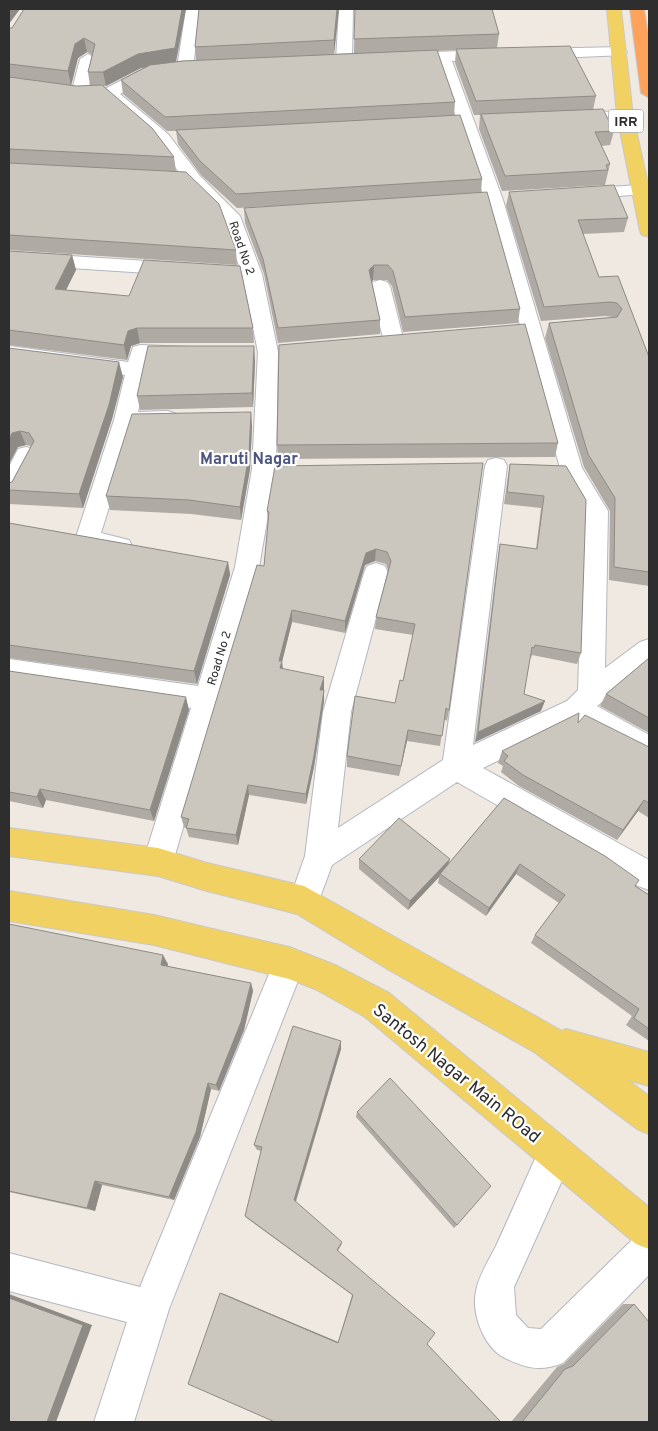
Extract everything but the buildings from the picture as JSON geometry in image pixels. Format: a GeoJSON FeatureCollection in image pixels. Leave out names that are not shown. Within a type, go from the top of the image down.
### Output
{"type":"FeatureCollection","features":[{"type":"Feature","properties":{"kind":"highway"},"geometry":{"type":"LineString","coordinates":[[637,9],[649,93]]}},
{"type":"Feature","properties":{"kind":"main road","name":"IRR"},"geometry":{"type":"LineString","coordinates":[[614,9],[625,116],[649,231]]}},
{"type":"Feature","properties":{"kind":"main road"},"geometry":{"type":"LineString","coordinates":[[9,842],[158,862],[304,901],[408,963],[546,1040],[649,1117]]}},
{"type":"Feature","properties":{"kind":"main road","name":"Santosh Nagar Main ROad"},"geometry":{"type":"LineString","coordinates":[[9,906],[154,930],[290,963],[324,976],[376,1005],[649,1231]]}},
{"type":"Feature","properties":{"kind":"main road"},"geometry":{"type":"LineString","coordinates":[[546,1040],[623,1064],[649,1070]]}},
{"type":"Feature","properties":{"kind":"street"},"geometry":{"type":"LineString","coordinates":[[62,92],[79,94],[109,93],[147,73],[194,68],[193,9]]}},
{"type":"Feature","properties":{"kind":"street"},"geometry":{"type":"LineString","coordinates":[[346,9],[354,59],[619,52]]}},
{"type":"Feature","properties":{"kind":"street"},"geometry":{"type":"LineString","coordinates":[[443,56],[457,122],[494,200],[532,330],[561,468],[596,511],[584,701]]}},
{"type":"Feature","properties":{"kind":"street"},"geometry":{"type":"LineString","coordinates":[[79,94],[88,59]]}},
{"type":"Feature","properties":{"kind":"street","name":"Road No 2"},"geometry":{"type":"LineString","coordinates":[[109,93],[172,137],[184,180],[241,215],[242,274],[268,351],[254,416],[274,469],[238,565],[206,699],[158,862]]}},
{"type":"Feature","properties":{"kind":"street"},"geometry":{"type":"LineString","coordinates":[[556,118],[625,116]]}},
{"type":"Feature","properties":{"kind":"street"},"geometry":{"type":"LineString","coordinates":[[457,122],[486,121]]}},
{"type":"Feature","properties":{"kind":"street"},"geometry":{"type":"LineString","coordinates":[[563,196],[639,190]]}},
{"type":"Feature","properties":{"kind":"street"},"geometry":{"type":"LineString","coordinates":[[9,258],[194,270]]}},
{"type":"Feature","properties":{"kind":"street"},"geometry":{"type":"LineString","coordinates":[[380,286],[394,342]]}},
{"type":"Feature","properties":{"kind":"street"},"geometry":{"type":"LineString","coordinates":[[144,550],[77,539],[125,420],[140,352],[199,352]]}},
{"type":"Feature","properties":{"kind":"street"},"geometry":{"type":"LineString","coordinates":[[9,353],[137,370]]}},
{"type":"Feature","properties":{"kind":"street"},"geometry":{"type":"LineString","coordinates":[[125,420],[185,418]]}},
{"type":"Feature","properties":{"kind":"street"},"geometry":{"type":"LineString","coordinates":[[9,489],[26,455]]}},
{"type":"Feature","properties":{"kind":"street"},"geometry":{"type":"LineString","coordinates":[[456,767],[496,466]]}},
{"type":"Feature","properties":{"kind":"street"},"geometry":{"type":"LineString","coordinates":[[304,901],[320,856],[337,712],[376,573]]}},
{"type":"Feature","properties":{"kind":"street"},"geometry":{"type":"LineString","coordinates":[[320,856],[456,767],[584,701],[649,650]]}},
{"type":"Feature","properties":{"kind":"street"},"geometry":{"type":"LineString","coordinates":[[9,670],[206,699]]}},
{"type":"Feature","properties":{"kind":"street"},"geometry":{"type":"LineString","coordinates":[[584,701],[649,749]]}},
{"type":"Feature","properties":{"kind":"street"},"geometry":{"type":"LineString","coordinates":[[456,767],[649,876]]}},
{"type":"Feature","properties":{"kind":"street"},"geometry":{"type":"LineString","coordinates":[[114,1422],[150,1309],[290,963]]}},
{"type":"Feature","properties":{"kind":"street"},"geometry":{"type":"LineString","coordinates":[[556,1154],[494,1292],[496,1318],[506,1335],[516,1345],[534,1351],[549,1349],[649,1249]]}},
{"type":"Feature","properties":{"kind":"street"},"geometry":{"type":"LineString","coordinates":[[9,1272],[150,1309]]}},
{"type":"Feature","properties":{"kind":"district","name":"Maruti Nagar"},"geometry":{"type":"Point","coordinates":[249,458]}}]}
